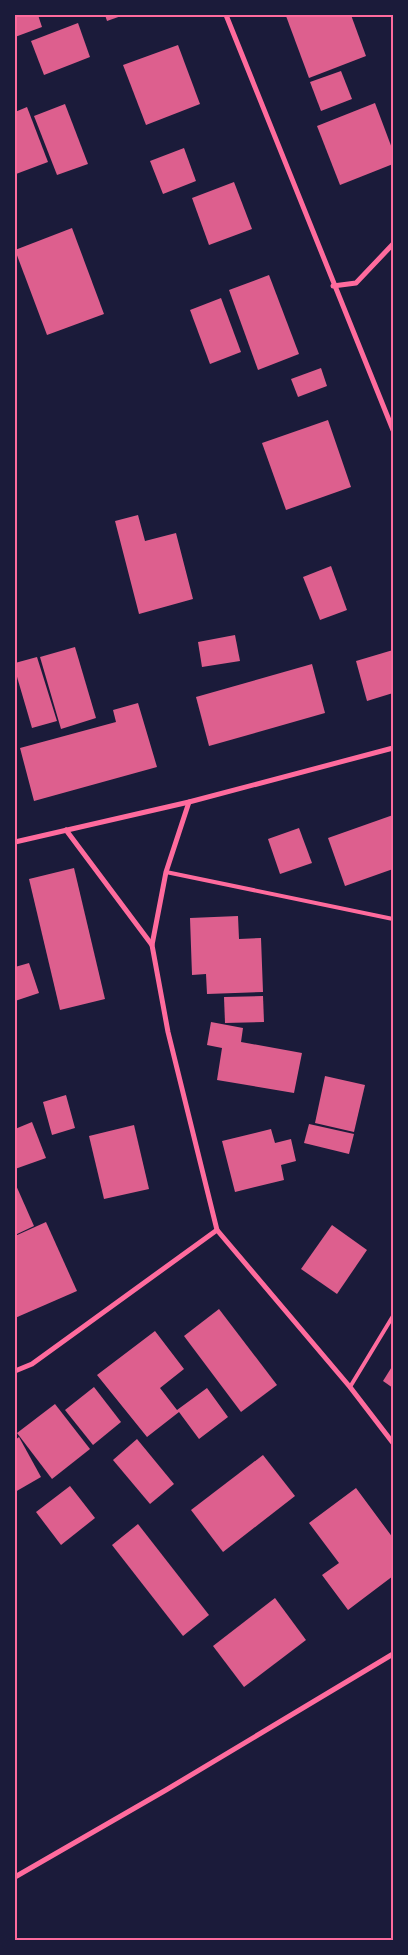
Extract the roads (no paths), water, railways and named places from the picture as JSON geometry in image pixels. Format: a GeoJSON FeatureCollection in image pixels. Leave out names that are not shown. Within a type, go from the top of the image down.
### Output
{"type":"FeatureCollection","features":[{"type":"Feature","properties":{"kind":"street"},"geometry":{"type":"LineString","coordinates":[[226,15],[333,286],[393,430]]}},
{"type":"Feature","properties":{"kind":"street"},"geometry":{"type":"LineString","coordinates":[[333,286],[356,283],[393,244]]}},
{"type":"Feature","properties":{"kind":"street"},"geometry":{"type":"LineString","coordinates":[[15,842],[189,802],[387,752],[393,748]]}},
{"type":"Feature","properties":{"kind":"street"},"geometry":{"type":"LineString","coordinates":[[189,802],[166,872],[152,945],[168,1032],[217,1230],[350,1387],[393,1443]]}},
{"type":"Feature","properties":{"kind":"street"},"geometry":{"type":"LineString","coordinates":[[66,830],[152,945]]}},
{"type":"Feature","properties":{"kind":"street"},"geometry":{"type":"LineString","coordinates":[[15,1371],[32,1364],[217,1230]]}},
{"type":"Feature","properties":{"kind":"street"},"geometry":{"type":"LineString","coordinates":[[15,1877],[166,1790],[393,1654]]}},
{"type":"Feature","properties":{"kind":"lane"},"geometry":{"type":"LineString","coordinates":[[166,872],[393,919]]}},
{"type":"Feature","properties":{"kind":"lane"},"geometry":{"type":"LineString","coordinates":[[350,1387],[393,1316]]}}]}
